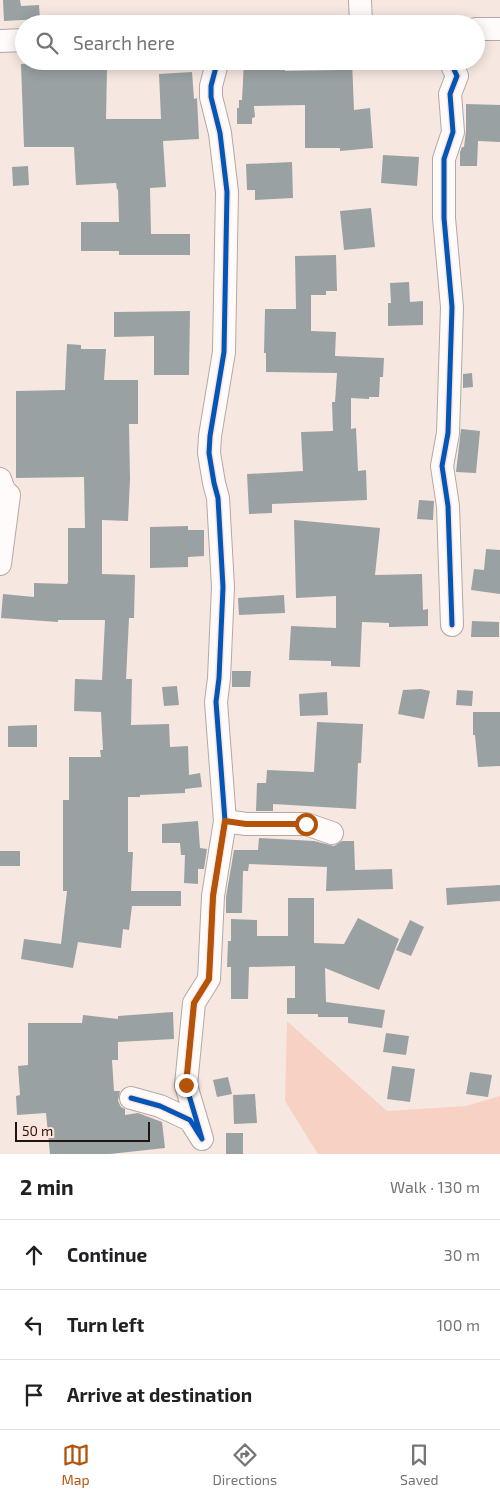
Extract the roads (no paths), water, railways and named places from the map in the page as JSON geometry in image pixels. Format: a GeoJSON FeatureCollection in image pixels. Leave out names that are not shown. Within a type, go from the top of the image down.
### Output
{"type":"FeatureCollection","features":[{"type":"Feature","properties":{"kind":"street"},"geometry":{"type":"LineString","coordinates":[[360,0],[361,15]]}},
{"type":"Feature","properties":{"kind":"street"},"geometry":{"type":"LineString","coordinates":[[485,29],[500,29]]}},
{"type":"Feature","properties":{"kind":"street"},"geometry":{"type":"LineString","coordinates":[[0,41],[15,40]]}},
{"type":"Feature","properties":{"kind":"street"},"geometry":{"type":"LineString","coordinates":[[131,1098],[160,1106],[190,1120],[202,1139],[186,1085],[194,1003],[209,979],[213,896],[225,821],[216,702],[219,678],[223,586],[218,498],[210,453],[210,436],[224,352],[227,192],[220,133],[211,97],[216,70]]}},
{"type":"Feature","properties":{"kind":"street"},"geometry":{"type":"LineString","coordinates":[[452,625],[448,506],[442,466],[448,433],[452,307],[444,218],[444,159],[453,132],[450,94],[456,76],[454,70]]}},
{"type":"Feature","properties":{"kind":"street"},"geometry":{"type":"LineString","coordinates":[[0,480],[4,490],[9,495],[0,564]]}},
{"type":"Feature","properties":{"kind":"street"},"geometry":{"type":"LineString","coordinates":[[225,821],[246,824],[306,824],[332,833]]}}]}
